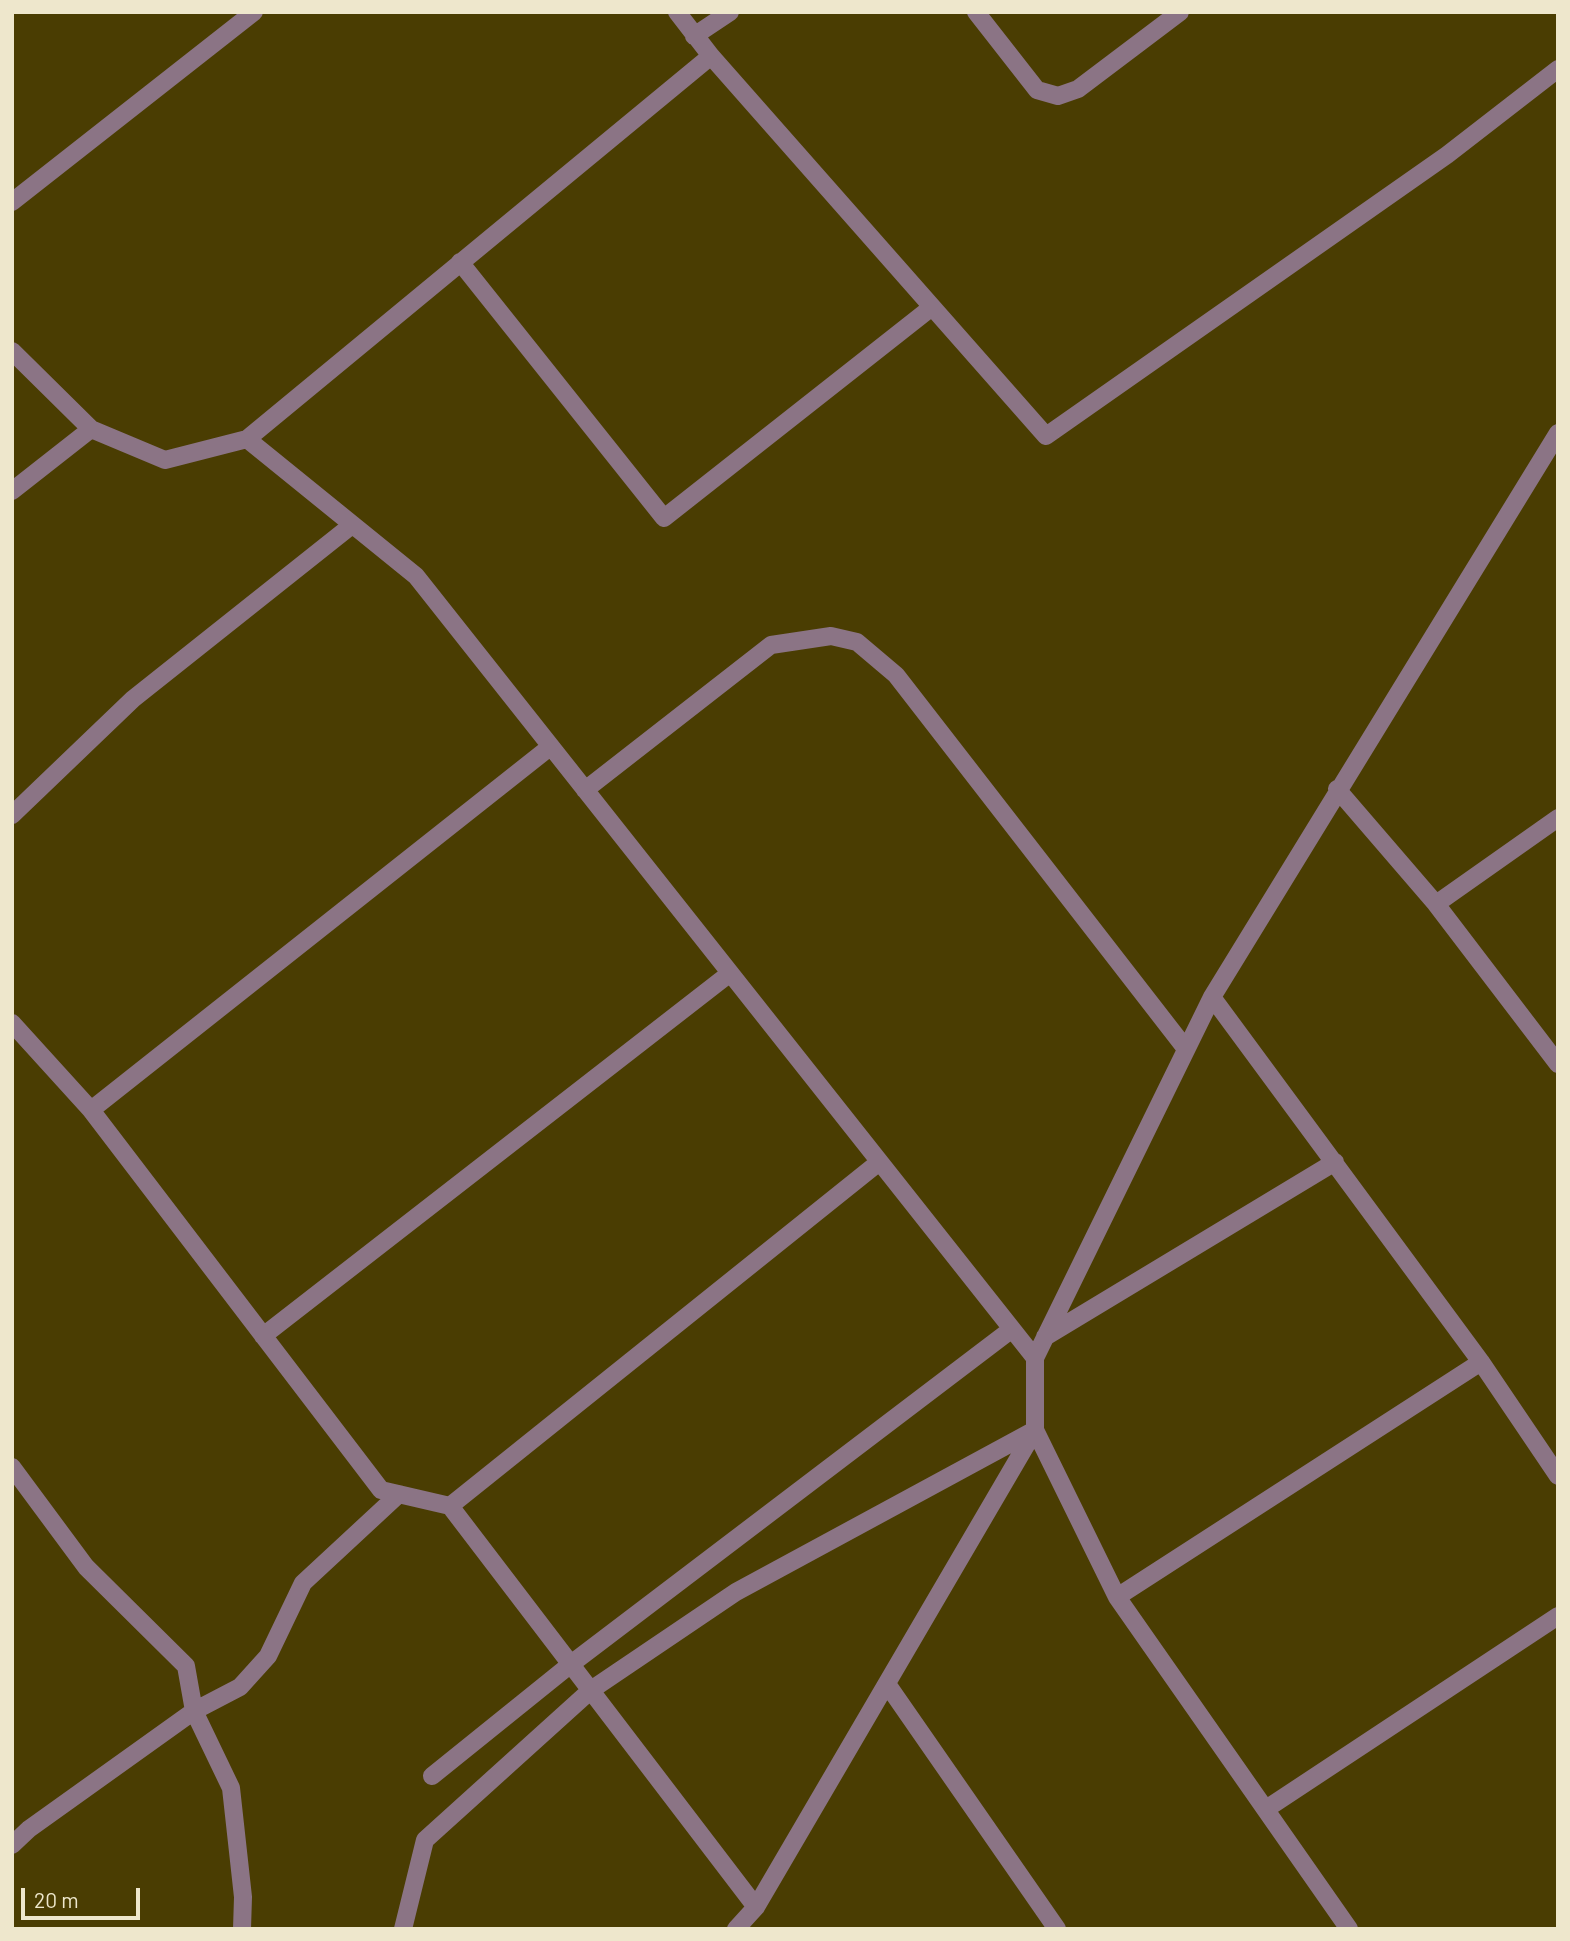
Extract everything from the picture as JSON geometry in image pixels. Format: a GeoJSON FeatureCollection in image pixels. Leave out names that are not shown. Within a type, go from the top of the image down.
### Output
{"type":"FeatureCollection","features":[{"type":"Feature","properties":{"kind":"street"},"geometry":{"type":"LineString","coordinates":[[12,202],[254,12]]}},
{"type":"Feature","properties":{"kind":"street"},"geometry":{"type":"LineString","coordinates":[[677,12],[711,56],[1046,436],[1447,155],[1558,69]]}},
{"type":"Feature","properties":{"kind":"street"},"geometry":{"type":"LineString","coordinates":[[694,36],[730,12]]}},
{"type":"Feature","properties":{"kind":"street"},"geometry":{"type":"LineString","coordinates":[[976,12],[1037,90],[1058,96],[1078,89],[1180,12]]}},
{"type":"Feature","properties":{"kind":"street"},"geometry":{"type":"LineString","coordinates":[[12,351],[91,429],[165,460],[247,439],[711,56]]}},
{"type":"Feature","properties":{"kind":"street"},"geometry":{"type":"LineString","coordinates":[[460,262],[664,517],[932,307]]}},
{"type":"Feature","properties":{"kind":"street"},"geometry":{"type":"LineString","coordinates":[[12,491],[91,429]]}},
{"type":"Feature","properties":{"kind":"street"},"geometry":{"type":"LineString","coordinates":[[1349,1929],[1117,1597],[1035,1430],[1035,1358],[1212,997],[1337,789],[1558,433]]}},
{"type":"Feature","properties":{"kind":"street"},"geometry":{"type":"LineString","coordinates":[[247,439],[415,576],[1035,1358]]}},
{"type":"Feature","properties":{"kind":"street"},"geometry":{"type":"LineString","coordinates":[[12,815],[133,699],[352,525]]}},
{"type":"Feature","properties":{"kind":"street"},"geometry":{"type":"LineString","coordinates":[[585,790],[771,645],[831,636],[857,642],[896,675],[1186,1049]]}},
{"type":"Feature","properties":{"kind":"street"},"geometry":{"type":"LineString","coordinates":[[91,1110],[550,747]]}},
{"type":"Feature","properties":{"kind":"street"},"geometry":{"type":"LineString","coordinates":[[1337,789],[1436,904],[1558,1065]]}},
{"type":"Feature","properties":{"kind":"street"},"geometry":{"type":"LineString","coordinates":[[1436,904],[1558,818]]}},
{"type":"Feature","properties":{"kind":"street"},"geometry":{"type":"LineString","coordinates":[[263,1336],[729,974]]}},
{"type":"Feature","properties":{"kind":"street"},"geometry":{"type":"LineString","coordinates":[[1212,997],[1481,1362],[1558,1476]]}},
{"type":"Feature","properties":{"kind":"street"},"geometry":{"type":"LineString","coordinates":[[12,1023],[91,1110],[381,1490],[450,1506],[756,1907]]}},
{"type":"Feature","properties":{"kind":"street"},"geometry":{"type":"LineString","coordinates":[[1045,1338],[1335,1162]]}},
{"type":"Feature","properties":{"kind":"street"},"geometry":{"type":"LineString","coordinates":[[450,1506],[878,1163]]}},
{"type":"Feature","properties":{"kind":"street"},"geometry":{"type":"LineString","coordinates":[[432,1776],[571,1664],[1012,1329]]}},
{"type":"Feature","properties":{"kind":"street"},"geometry":{"type":"LineString","coordinates":[[1117,1597],[1481,1362]]}},
{"type":"Feature","properties":{"kind":"street"},"geometry":{"type":"LineString","coordinates":[[736,1929],[756,1907],[1035,1430]]}},
{"type":"Feature","properties":{"kind":"street"},"geometry":{"type":"LineString","coordinates":[[403,1929],[425,1840],[591,1690],[736,1592],[1035,1430]]}},
{"type":"Feature","properties":{"kind":"street"},"geometry":{"type":"LineString","coordinates":[[12,1467],[86,1567],[186,1666],[194,1711],[231,1788],[243,1897],[242,1929]]}},
{"type":"Feature","properties":{"kind":"street"},"geometry":{"type":"LineString","coordinates":[[12,1845],[194,1711],[240,1687],[268,1656],[303,1583],[399,1494]]}},
{"type":"Feature","properties":{"kind":"street"},"geometry":{"type":"LineString","coordinates":[[1266,1809],[1558,1616]]}},
{"type":"Feature","properties":{"kind":"street"},"geometry":{"type":"LineString","coordinates":[[887,1684],[1057,1929]]}}]}
